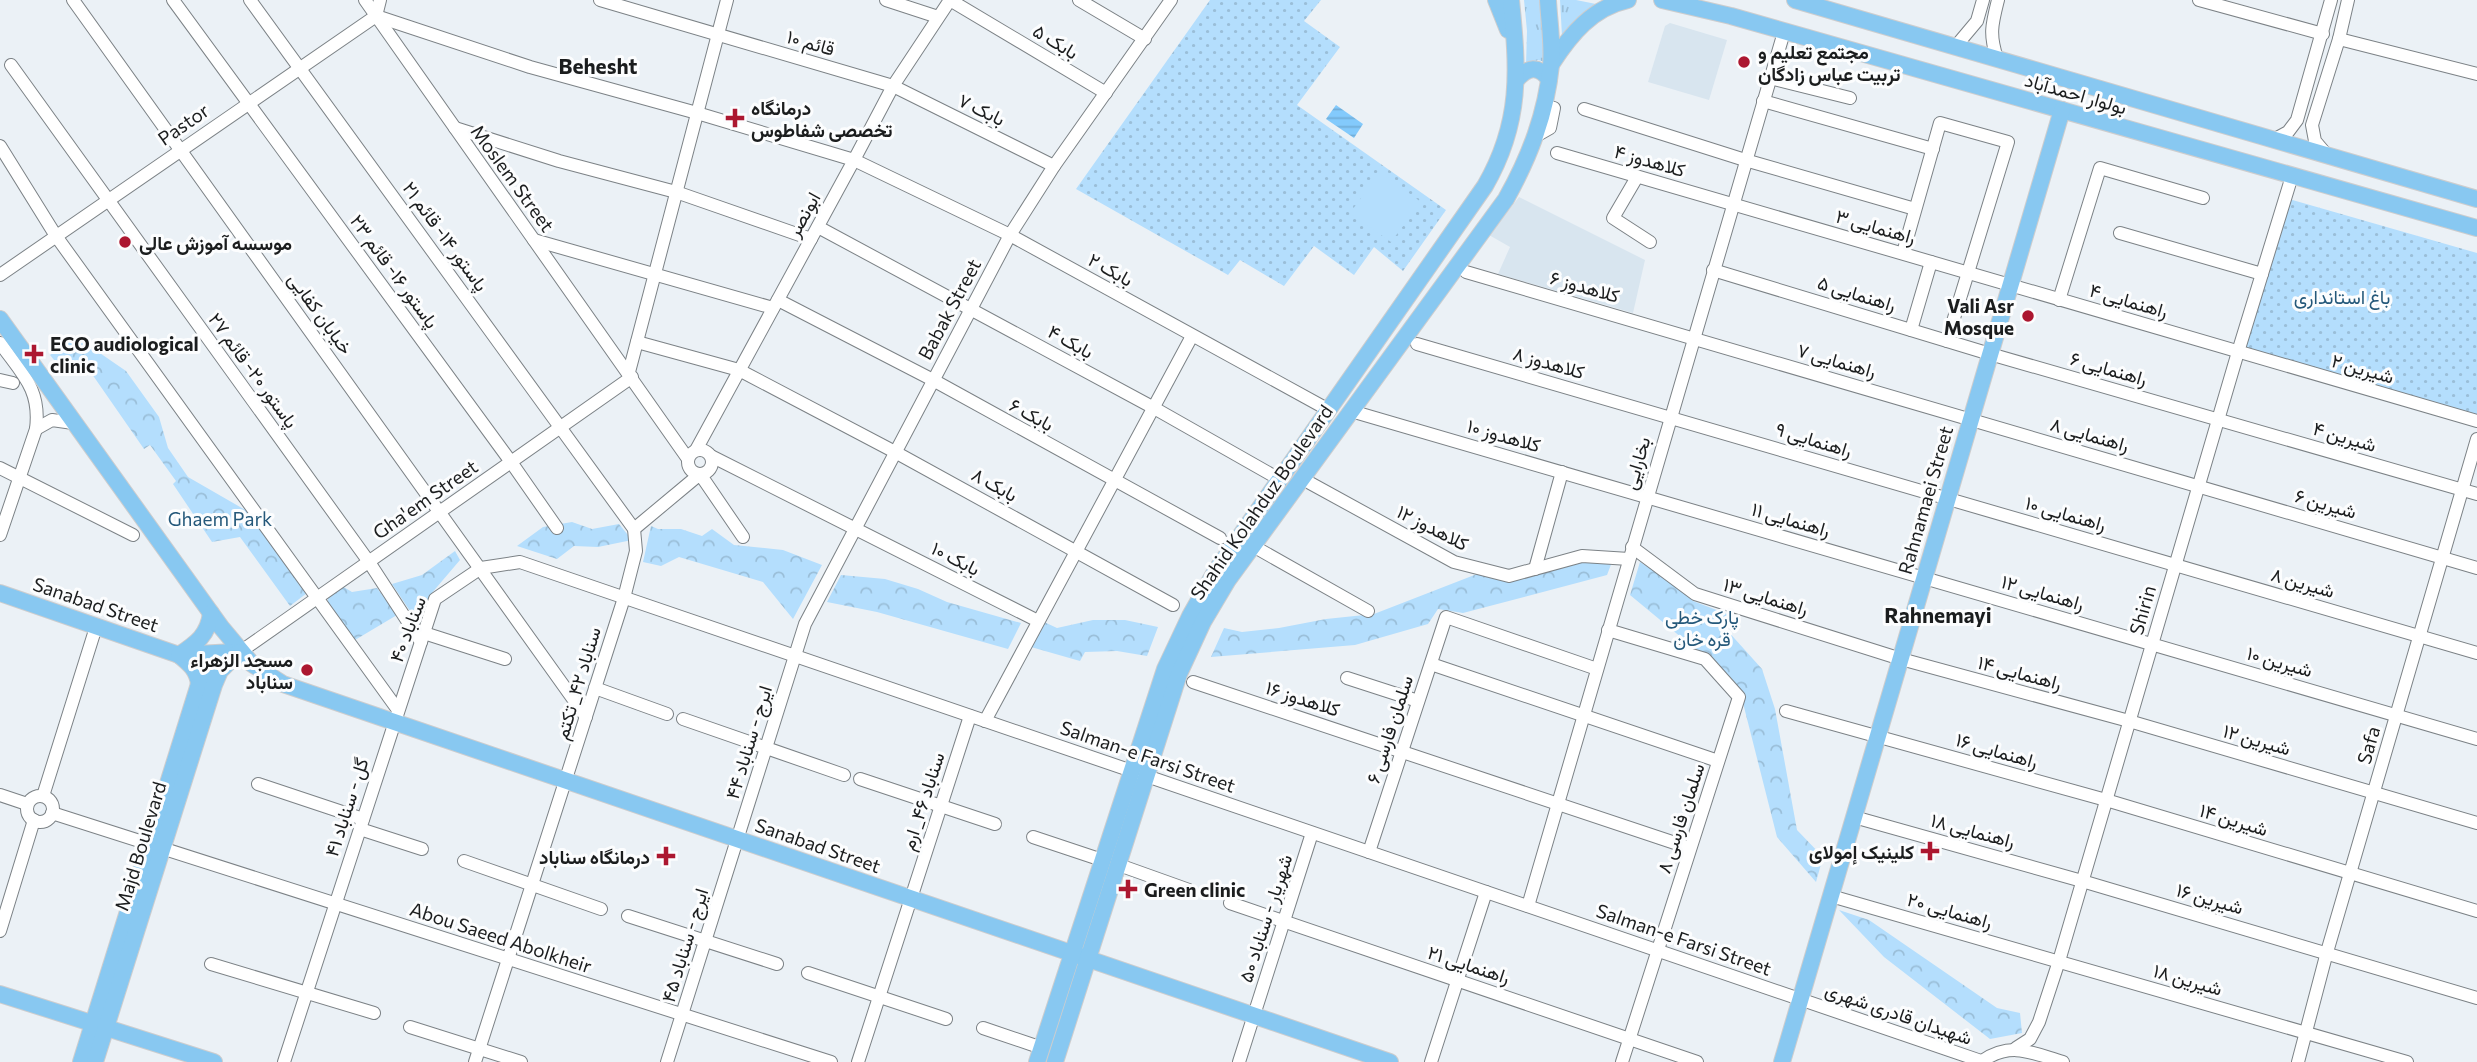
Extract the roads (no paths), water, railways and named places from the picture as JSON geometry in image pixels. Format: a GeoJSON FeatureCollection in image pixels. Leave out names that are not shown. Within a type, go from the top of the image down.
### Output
{"type":"FeatureCollection","features":[{"type":"Feature","properties":{"kind":"main road"},"geometry":{"type":"LineString","coordinates":[[1496,0],[1517,54]]}},
{"type":"Feature","properties":{"kind":"main road","name":"Shahid Kolahduz Boulevard"},"geometry":{"type":"LineString","coordinates":[[1040,1055],[1119,865],[1164,668],[1190,616],[1216,572],[1485,186],[1500,160],[1510,133],[1517,79],[1511,0]]}},
{"type":"Feature","properties":{"kind":"main road","name":"Shahid Kolahduz Boulevard"},"geometry":{"type":"LineString","coordinates":[[1055,1062],[1102,860],[1203,622],[1228,580],[1506,199],[1536,136],[1545,107],[1550,71],[1548,0]]}},
{"type":"Feature","properties":{"kind":"main road"},"geometry":{"type":"LineString","coordinates":[[1517,79],[1530,68],[1550,71],[1567,39],[1587,20],[1602,8],[1628,0]]}},
{"type":"Feature","properties":{"kind":"main road","name":"بولوار احمدآباد"},"geometry":{"type":"LineString","coordinates":[[1662,0],[1731,16],[2477,229]]}},
{"type":"Feature","properties":{"kind":"main road"},"geometry":{"type":"LineString","coordinates":[[1723,0],[1724,8],[1731,16]]}},
{"type":"Feature","properties":{"kind":"main road","name":"بولوار احمدآباد"},"geometry":{"type":"LineString","coordinates":[[1795,0],[2477,199]]}},
{"type":"Feature","properties":{"kind":"main road","name":"Rahnamaei Street"},"geometry":{"type":"LineString","coordinates":[[1782,1062],[2062,110]]}},
{"type":"Feature","properties":{"kind":"main road","name":"Sanabad Street"},"geometry":{"type":"LineString","coordinates":[[0,319],[240,652],[264,674],[283,684],[396,716],[566,781],[1390,1062]]}},
{"type":"Feature","properties":{"kind":"main road","name":"Sanabad Street"},"geometry":{"type":"LineString","coordinates":[[0,593],[179,655]]}},
{"type":"Feature","properties":{"kind":"main road"},"geometry":{"type":"LineString","coordinates":[[179,655],[198,642],[209,629],[211,613]]}},
{"type":"Feature","properties":{"kind":"main road"},"geometry":{"type":"LineString","coordinates":[[179,655],[240,652]]}},
{"type":"Feature","properties":{"kind":"main road"},"geometry":{"type":"LineString","coordinates":[[199,684],[216,665],[240,652]]}},
{"type":"Feature","properties":{"kind":"main road","name":"Majd Boulevard"},"geometry":{"type":"LineString","coordinates":[[155,847],[220,671],[240,652]]}},
{"type":"Feature","properties":{"kind":"main road"},"geometry":{"type":"LineString","coordinates":[[179,655],[192,666],[198,675],[199,684]]}},
{"type":"Feature","properties":{"kind":"main road","name":"Majd Boulevard"},"geometry":{"type":"LineString","coordinates":[[81,1062],[96,1053],[100,1026],[155,847],[199,684]]}},
{"type":"Feature","properties":{"kind":"main road"},"geometry":{"type":"LineString","coordinates":[[0,994],[214,1062]]}},
{"type":"Feature","properties":{"kind":"street","name":"خیابان کفایی"},"geometry":{"type":"LineString","coordinates":[[74,0],[586,717]]}},
{"type":"Feature","properties":{"kind":"street","name":"پاستور ۱۶- قائم ۲۳"},"geometry":{"type":"LineString","coordinates":[[173,0],[557,528]]}},
{"type":"Feature","properties":{"kind":"street","name":"پاستور ۱۴- قائم ۲۱"},"geometry":{"type":"LineString","coordinates":[[250,0],[634,529]]}},
{"type":"Feature","properties":{"kind":"street","name":"Moslem Street"},"geometry":{"type":"LineString","coordinates":[[365,0],[534,240],[692,454]]}},
{"type":"Feature","properties":{"kind":"street"},"geometry":{"type":"LineString","coordinates":[[376,16],[380,0]]}},
{"type":"Feature","properties":{"kind":"street","name":"قائم ۱۰"},"geometry":{"type":"LineString","coordinates":[[600,0],[893,86]]}},
{"type":"Feature","properties":{"kind":"street"},"geometry":{"type":"LineString","coordinates":[[631,374],[636,342],[727,0]]}},
{"type":"Feature","properties":{"kind":"street"},"geometry":{"type":"LineString","coordinates":[[886,0],[938,17]]}},
{"type":"Feature","properties":{"kind":"street","name":"ابونصر"},"geometry":{"type":"LineString","coordinates":[[692,454],[855,160],[893,86],[950,0]]}},
{"type":"Feature","properties":{"kind":"street","name":"بابک ۵"},"geometry":{"type":"LineString","coordinates":[[950,0],[1106,93]]}},
{"type":"Feature","properties":{"kind":"street"},"geometry":{"type":"LineString","coordinates":[[1079,0],[1145,39]]}},
{"type":"Feature","properties":{"kind":"street","name":"Babak Street"},"geometry":{"type":"LineString","coordinates":[[795,656],[805,624],[1010,235],[1054,166],[1171,0]]}},
{"type":"Feature","properties":{"kind":"street"},"geometry":{"type":"LineString","coordinates":[[1956,46],[1978,21],[1983,0]]}},
{"type":"Feature","properties":{"kind":"street"},"geometry":{"type":"LineString","coordinates":[[1997,58],[1991,26],[1998,0]]}},
{"type":"Feature","properties":{"kind":"street"},"geometry":{"type":"LineString","coordinates":[[2199,0],[2323,34]]}},
{"type":"Feature","properties":{"kind":"street"},"geometry":{"type":"LineString","coordinates":[[2275,139],[2288,132],[2297,120],[2331,0]]}},
{"type":"Feature","properties":{"kind":"street"},"geometry":{"type":"LineString","coordinates":[[2326,154],[2315,141],[2312,125],[2339,39],[2348,0]]}},
{"type":"Feature","properties":{"kind":"street","name":"Pastor"},"geometry":{"type":"LineString","coordinates":[[0,275],[376,16]]}},
{"type":"Feature","properties":{"kind":"street","name":"بابک ۲"},"geometry":{"type":"LineString","coordinates":[[376,16],[530,67],[855,160],[1010,235],[1328,409]]}},
{"type":"Feature","properties":{"kind":"street"},"geometry":{"type":"LineString","coordinates":[[1978,21],[1978,25],[1984,30],[1991,26]]}},
{"type":"Feature","properties":{"kind":"street","name":"بخارایی"},"geometry":{"type":"LineString","coordinates":[[1528,906],[1731,205],[1784,32]]}},
{"type":"Feature","properties":{"kind":"street"},"geometry":{"type":"LineString","coordinates":[[2339,39],[2477,74]]}},
{"type":"Feature","properties":{"kind":"street","name":"پاستور ۲۰- قائم ۲۷"},"geometry":{"type":"LineString","coordinates":[[10,65],[422,637]]}},
{"type":"Feature","properties":{"kind":"street"},"geometry":{"type":"LineString","coordinates":[[1770,78],[1850,99]]}},
{"type":"Feature","properties":{"kind":"street","name":"بابک ۷"},"geometry":{"type":"LineString","coordinates":[[893,86],[1054,166]]}},
{"type":"Feature","properties":{"kind":"street"},"geometry":{"type":"LineString","coordinates":[[1763,101],[1933,149]]}},
{"type":"Feature","properties":{"kind":"street"},"geometry":{"type":"LineString","coordinates":[[1584,109],[1745,160],[1915,209]]}},
{"type":"Feature","properties":{"kind":"street"},"geometry":{"type":"LineString","coordinates":[[2297,120],[2302,126],[2312,125]]}},
{"type":"Feature","properties":{"kind":"street"},"geometry":{"type":"LineString","coordinates":[[1902,253],[1940,123],[2008,142],[1947,341]]}},
{"type":"Feature","properties":{"kind":"street"},"geometry":{"type":"LineString","coordinates":[[454,128],[676,192],[811,239]]}},
{"type":"Feature","properties":{"kind":"street"},"geometry":{"type":"LineString","coordinates":[[0,146],[57,236],[318,597],[396,716]]}},
{"type":"Feature","properties":{"kind":"street","name":"کلاهدوز ۴"},"geometry":{"type":"LineString","coordinates":[[1557,153],[1731,205]]}},
{"type":"Feature","properties":{"kind":"street"},"geometry":{"type":"LineString","coordinates":[[2059,300],[2100,168],[2203,198]]}},
{"type":"Feature","properties":{"kind":"street","name":"Shirin"},"geometry":{"type":"LineString","coordinates":[[2016,1048],[2030,1039],[2039,1022],[2059,961],[2292,176]]}},
{"type":"Feature","properties":{"kind":"street"},"geometry":{"type":"LineString","coordinates":[[1637,177],[1613,218],[1650,242]]}},
{"type":"Feature","properties":{"kind":"street","name":"راهنمایی ۳"},"geometry":{"type":"LineString","coordinates":[[1731,205],[2010,286]]}},
{"type":"Feature","properties":{"kind":"street","name":"بابک ۴"},"geometry":{"type":"LineString","coordinates":[[818,227],[1154,408],[1272,475]]}},
{"type":"Feature","properties":{"kind":"street"},"geometry":{"type":"LineString","coordinates":[[2120,233],[2262,274]]}},
{"type":"Feature","properties":{"kind":"street","name":"بابک ۶"},"geometry":{"type":"LineString","coordinates":[[534,240],[716,291],[776,304],[933,380],[1220,538]]}},
{"type":"Feature","properties":{"kind":"street"},"geometry":{"type":"LineString","coordinates":[[1911,330],[1931,262]]}},
{"type":"Feature","properties":{"kind":"street","name":"راهنمایی ۵"},"geometry":{"type":"LineString","coordinates":[[1713,270],[1990,354]]}},
{"type":"Feature","properties":{"kind":"street","name":"کلاهدوز ۶"},"geometry":{"type":"LineString","coordinates":[[1466,272],[1693,337]]}},
{"type":"Feature","properties":{"kind":"street","name":"راهنمایی ۴"},"geometry":{"type":"LineString","coordinates":[[2010,286],[2238,352]]}},
{"type":"Feature","properties":{"kind":"street"},"geometry":{"type":"LineString","coordinates":[[985,721],[1192,335]]}},
{"type":"Feature","properties":{"kind":"street","name":"راهنمایی ۷"},"geometry":{"type":"LineString","coordinates":[[1693,337],[1970,419]]}},
{"type":"Feature","properties":{"kind":"street","name":"بابک ۸"},"geometry":{"type":"LineString","coordinates":[[636,342],[739,370],[895,452],[1173,606]]}},
{"type":"Feature","properties":{"kind":"street"},"geometry":{"type":"LineString","coordinates":[[0,343],[32,389],[38,411],[36,429],[0,535]]}},
{"type":"Feature","properties":{"kind":"street","name":"کلاهدوز ۸"},"geometry":{"type":"LineString","coordinates":[[1417,344],[1670,416]]}},
{"type":"Feature","properties":{"kind":"street","name":"شیرین ۲"},"geometry":{"type":"LineString","coordinates":[[2238,352],[2477,421]]}},
{"type":"Feature","properties":{"kind":"street","name":"راهنمایی ۶"},"geometry":{"type":"LineString","coordinates":[[1990,354],[2218,419]]}},
{"type":"Feature","properties":{"kind":"street","name":"Gha'em Street"},"geometry":{"type":"LineString","coordinates":[[240,652],[561,427],[631,374]]}},
{"type":"Feature","properties":{"kind":"street","name":"کلاهدوز ۱۰"},"geometry":{"type":"LineString","coordinates":[[1351,411],[1647,497]]}},
{"type":"Feature","properties":{"kind":"street","name":"راهنمایی ۹"},"geometry":{"type":"LineString","coordinates":[[1670,416],[1947,499]]}},
{"type":"Feature","properties":{"kind":"street","name":"راهنمایی ۸"},"geometry":{"type":"LineString","coordinates":[[1970,419],[2198,486]]}},
{"type":"Feature","properties":{"kind":"street","name":"شیرین ۴"},"geometry":{"type":"LineString","coordinates":[[2218,419],[2477,494]]}},
{"type":"Feature","properties":{"kind":"street"},"geometry":{"type":"LineString","coordinates":[[36,429],[52,420],[73,423]]}},
{"type":"Feature","properties":{"kind":"street","name":"Safa"},"geometry":{"type":"LineString","coordinates":[[2298,1062],[2327,952],[2477,439]]}},
{"type":"Feature","properties":{"kind":"street"},"geometry":{"type":"LineString","coordinates":[[634,529],[699,474],[710,470],[713,463],[705,450],[692,454],[690,469],[699,474],[743,537]]}},
{"type":"Feature","properties":{"kind":"street","name":"بابک ۱۰"},"geometry":{"type":"LineString","coordinates":[[711,456],[1038,621]]}},
{"type":"Feature","properties":{"kind":"street"},"geometry":{"type":"LineString","coordinates":[[0,468],[133,535]]}},
{"type":"Feature","properties":{"kind":"street"},"geometry":{"type":"LineString","coordinates":[[1535,569],[1562,472]]}},
{"type":"Feature","properties":{"kind":"street","name":"کلاهدوز ۱۲"},"geometry":{"type":"LineString","coordinates":[[1310,483],[1454,562],[1509,576],[1582,556],[1630,553]]}},
{"type":"Feature","properties":{"kind":"street","name":"شیرین ۶"},"geometry":{"type":"LineString","coordinates":[[2198,486],[2477,568]]}},
{"type":"Feature","properties":{"kind":"street","name":"راهنمایی ۱۱"},"geometry":{"type":"LineString","coordinates":[[1647,497],[1924,578]]}},
{"type":"Feature","properties":{"kind":"street","name":"راهنمایی ۱۰"},"geometry":{"type":"LineString","coordinates":[[1947,499],[2175,564]]}},
{"type":"Feature","properties":{"kind":"street","name":"سناباد ۴۲_ تکتم"},"geometry":{"type":"LineString","coordinates":[[477,1056],[624,598],[636,551],[634,529]]}},
{"type":"Feature","properties":{"kind":"street"},"geometry":{"type":"LineString","coordinates":[[1253,546],[1368,611]]}},
{"type":"Feature","properties":{"kind":"street","name":"راهنمایی ۱۳"},"geometry":{"type":"LineString","coordinates":[[1630,553],[1695,594],[1901,659]]}},
{"type":"Feature","properties":{"kind":"street","name":"Salman-e Farsi Street"},"geometry":{"type":"LineString","coordinates":[[481,568],[520,562],[1801,1000]]}},
{"type":"Feature","properties":{"kind":"street","name":"شیرین ۸"},"geometry":{"type":"LineString","coordinates":[[2175,564],[2477,653]]}},
{"type":"Feature","properties":{"kind":"street","name":"سناباد ۴۰"},"geometry":{"type":"LineString","coordinates":[[396,716],[435,599],[481,568]]}},
{"type":"Feature","properties":{"kind":"street","name":"راهنمایی ۱۲"},"geometry":{"type":"LineString","coordinates":[[1924,578],[2152,644]]}},
{"type":"Feature","properties":{"kind":"street","name":"سلمان فارسی ۶"},"geometry":{"type":"LineString","coordinates":[[1369,852],[1446,617],[1597,669]]}},
{"type":"Feature","properties":{"kind":"street"},"geometry":{"type":"LineString","coordinates":[[43,796],[96,626]]}},
{"type":"Feature","properties":{"kind":"street","name":"سلمان فارسی ۸"},"geometry":{"type":"LineString","coordinates":[[1608,630],[1705,659],[1739,697],[1622,1062]]}},
{"type":"Feature","properties":{"kind":"street"},"geometry":{"type":"LineString","coordinates":[[422,637],[505,659]]}},
{"type":"Feature","properties":{"kind":"street","name":"شیرین ۱۰"},"geometry":{"type":"LineString","coordinates":[[2152,644],[2477,738]]}},
{"type":"Feature","properties":{"kind":"street","name":"ایرج - سناباد ۴۴"},"geometry":{"type":"LineString","coordinates":[[737,839],[795,656]]}},
{"type":"Feature","properties":{"kind":"street","name":"راهنمایی ۱۴"},"geometry":{"type":"LineString","coordinates":[[1901,659],[2129,722]]}},
{"type":"Feature","properties":{"kind":"street"},"geometry":{"type":"LineString","coordinates":[[1431,663],[1718,761]]}},
{"type":"Feature","properties":{"kind":"street"},"geometry":{"type":"LineString","coordinates":[[1347,678],[1418,701]]}},
{"type":"Feature","properties":{"kind":"street","name":"کلاهدوز ۱۶"},"geometry":{"type":"LineString","coordinates":[[1193,682],[1690,848]]}},
{"type":"Feature","properties":{"kind":"street"},"geometry":{"type":"LineString","coordinates":[[595,688],[667,714]]}},
{"type":"Feature","properties":{"kind":"street","name":"راهنمایی ۱۶"},"geometry":{"type":"LineString","coordinates":[[1786,711],[2106,800]]}},
{"type":"Feature","properties":{"kind":"street","name":"گل - سناباد ۴۱"},"geometry":{"type":"LineString","coordinates":[[285,1062],[396,716]]}},
{"type":"Feature","properties":{"kind":"street","name":"سناباد ۴۶_ ارم"},"geometry":{"type":"LineString","coordinates":[[858,1062],[970,716]]}},
{"type":"Feature","properties":{"kind":"street"},"geometry":{"type":"LineString","coordinates":[[683,719],[844,775]]}},
{"type":"Feature","properties":{"kind":"street","name":"شیرین ۱۲"},"geometry":{"type":"LineString","coordinates":[[2129,722],[2477,823]]}},
{"type":"Feature","properties":{"kind":"street"},"geometry":{"type":"LineString","coordinates":[[860,779],[995,824]]}},
{"type":"Feature","properties":{"kind":"street"},"geometry":{"type":"LineString","coordinates":[[258,784],[422,849]]}},
{"type":"Feature","properties":{"kind":"street"},"geometry":{"type":"LineString","coordinates":[[0,795],[27,804]]}},
{"type":"Feature","properties":{"kind":"street"},"geometry":{"type":"LineString","coordinates":[[35,796],[43,796],[53,804],[52,813],[44,821],[34,820],[28,813],[27,804],[35,796]]}},
{"type":"Feature","properties":{"kind":"street","name":"شیرین ۱۴"},"geometry":{"type":"LineString","coordinates":[[2106,800],[2477,911]]}},
{"type":"Feature","properties":{"kind":"street","name":"Abou Saeed Abolkheir"},"geometry":{"type":"LineString","coordinates":[[52,813],[831,1062]]}},
{"type":"Feature","properties":{"kind":"street","name":"راهنمایی ۱۸"},"geometry":{"type":"LineString","coordinates":[[1854,817],[2082,881]]}},
{"type":"Feature","properties":{"kind":"street"},"geometry":{"type":"LineString","coordinates":[[0,931],[34,820]]}},
{"type":"Feature","properties":{"kind":"street","name":"شهریار - سناباد ۵۰"},"geometry":{"type":"LineString","coordinates":[[1239,1062],[1312,833]]}},
{"type":"Feature","properties":{"kind":"street"},"geometry":{"type":"LineString","coordinates":[[1033,837],[1102,860]]}},
{"type":"Feature","properties":{"kind":"street","name":"ایرج - سناباد ۴۵"},"geometry":{"type":"LineString","coordinates":[[667,1062],[737,839]]}},
{"type":"Feature","properties":{"kind":"street"},"geometry":{"type":"LineString","coordinates":[[464,862],[601,909]]}},
{"type":"Feature","properties":{"kind":"street"},"geometry":{"type":"LineString","coordinates":[[1119,865],[1189,890]]}},
{"type":"Feature","properties":{"kind":"street","name":"شیرین ۱۶"},"geometry":{"type":"LineString","coordinates":[[2082,881],[2477,998]]}},
{"type":"Feature","properties":{"kind":"street"},"geometry":{"type":"LineString","coordinates":[[1431,1062],[1486,892]]}},
{"type":"Feature","properties":{"kind":"street","name":"راهنمایی ۲۰"},"geometry":{"type":"LineString","coordinates":[[1831,896],[2059,961]]}},
{"type":"Feature","properties":{"kind":"street","name":"راهنمایی ۲۱"},"geometry":{"type":"LineString","coordinates":[[1230,903],[1697,1062]]}},
{"type":"Feature","properties":{"kind":"street"},"geometry":{"type":"LineString","coordinates":[[628,916],[777,964]]}},
{"type":"Feature","properties":{"kind":"street","name":"شیرین ۱۸"},"geometry":{"type":"LineString","coordinates":[[2059,961],[2407,1062]]}},
{"type":"Feature","properties":{"kind":"street"},"geometry":{"type":"LineString","coordinates":[[211,964],[374,1013]]}},
{"type":"Feature","properties":{"kind":"street"},"geometry":{"type":"LineString","coordinates":[[808,974],[880,995],[946,1019]]}},
{"type":"Feature","properties":{"kind":"street","name":"شهیدان قادری شهری"},"geometry":{"type":"LineString","coordinates":[[1801,1000],[1983,1062],[2001,1051],[2016,1048]]}},
{"type":"Feature","properties":{"kind":"street"},"geometry":{"type":"LineString","coordinates":[[96,1053],[109,1044],[100,1026]]}},
{"type":"Feature","properties":{"kind":"street"},"geometry":{"type":"LineString","coordinates":[[410,1027],[477,1056],[521,1062]]}},
{"type":"Feature","properties":{"kind":"street"},"geometry":{"type":"LineString","coordinates":[[983,1028],[1040,1055]]}},
{"type":"Feature","properties":{"kind":"street"},"geometry":{"type":"LineString","coordinates":[[2016,1048],[2026,1057],[2063,1062]]}},
{"type":"Feature","properties":{"kind":"place","name":"مجتمع تعلیم و تربیت عباس زادگان"},"geometry":{"type":"Point","coordinates":[1744,62]}},
{"type":"Feature","properties":{"kind":"place","name":"درمانگاه تخصصی شفاطوس"},"geometry":{"type":"Point","coordinates":[735,118]}},
{"type":"Feature","properties":{"kind":"place","name":"موسسه آموزش عالی"},"geometry":{"type":"Point","coordinates":[125,242]}},
{"type":"Feature","properties":{"kind":"place","name":"Vali Asr Mosque"},"geometry":{"type":"Point","coordinates":[2028,316]}},
{"type":"Feature","properties":{"kind":"place","name":"ECO audiological clinic"},"geometry":{"type":"Point","coordinates":[34,354]}},
{"type":"Feature","properties":{"kind":"place","name":"مسجد الزهراء سناباد"},"geometry":{"type":"Point","coordinates":[307,670]}},
{"type":"Feature","properties":{"kind":"place","name":"کلینیک إمولای"},"geometry":{"type":"Point","coordinates":[1930,851]}},
{"type":"Feature","properties":{"kind":"place","name":"درمانگاه سناباد"},"geometry":{"type":"Point","coordinates":[666,856]}},
{"type":"Feature","properties":{"kind":"place","name":"Green clinic"},"geometry":{"type":"Point","coordinates":[1128,889]}},
{"type":"Feature","properties":{"kind":"district","name":"Behesht"},"geometry":{"type":"Point","coordinates":[598,65]}},
{"type":"Feature","properties":{"kind":"district","name":"Rahnemayi"},"geometry":{"type":"Point","coordinates":[1938,614]}},
{"type":"Feature","properties":{"kind":"park label","name":"باغ استانداری"},"geometry":{"type":"Point","coordinates":[2342,296]}},
{"type":"Feature","properties":{"kind":"park label","name":"Ghaem Park"},"geometry":{"type":"Point","coordinates":[220,518]}},
{"type":"Feature","properties":{"kind":"park label","name":"پارک خطی قره خان"},"geometry":{"type":"Point","coordinates":[1702,627]}}]}
